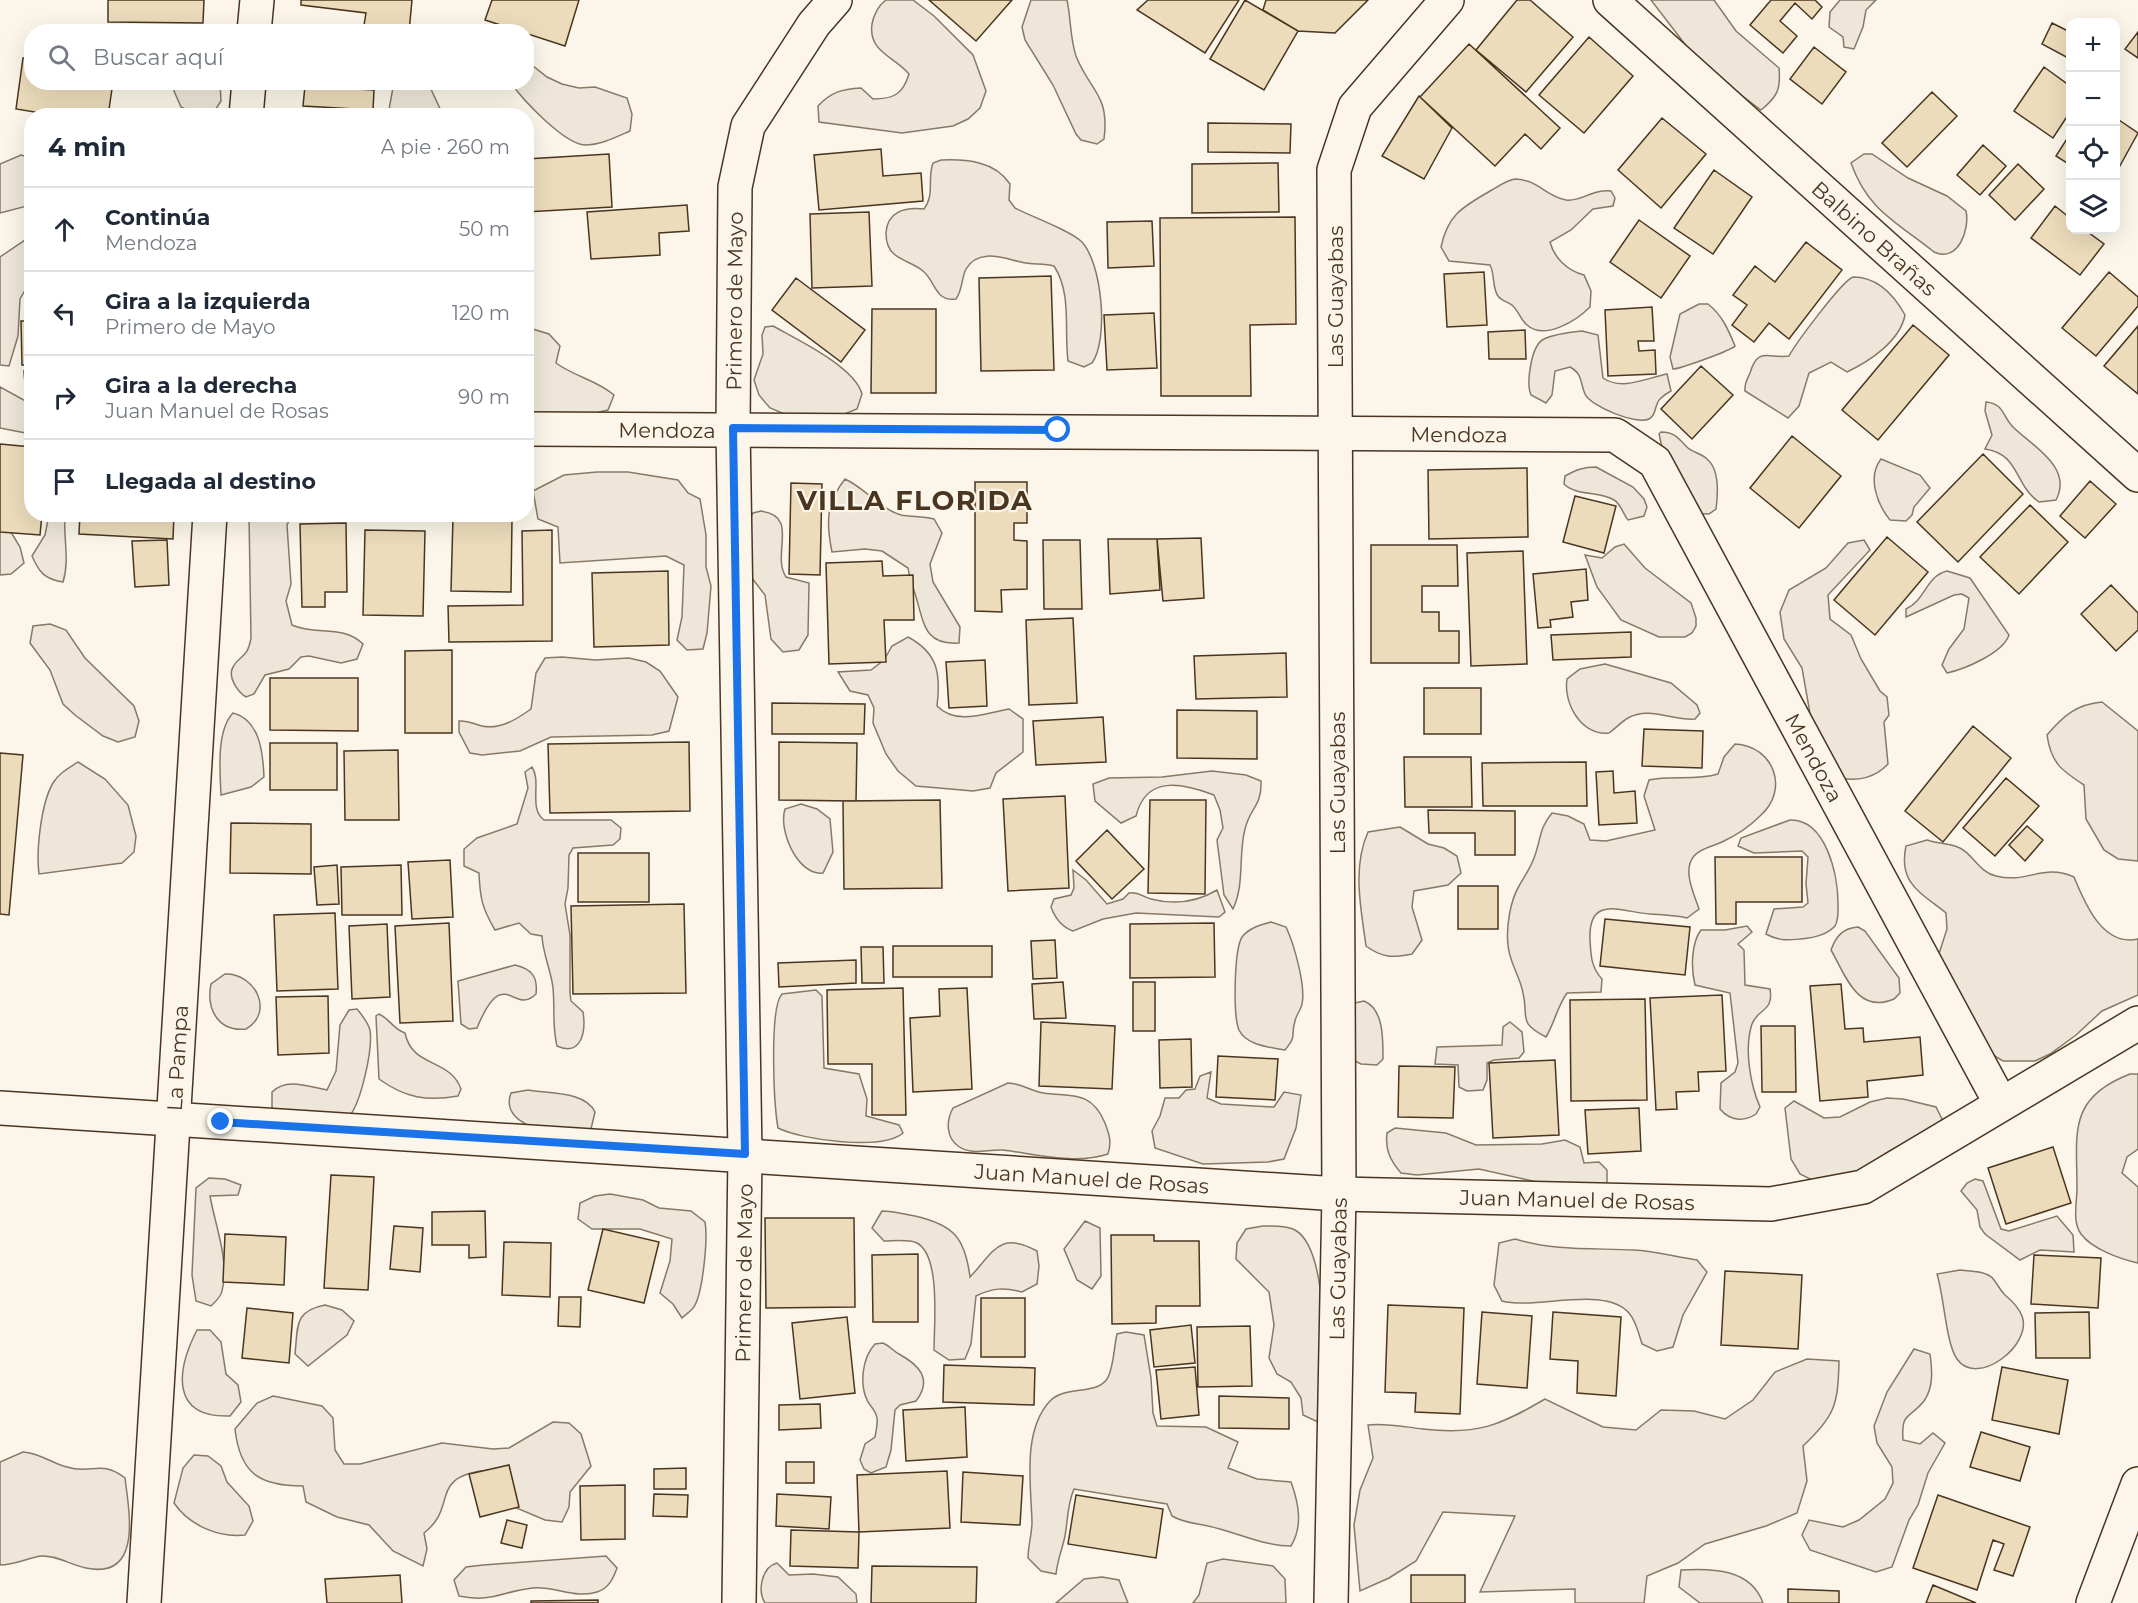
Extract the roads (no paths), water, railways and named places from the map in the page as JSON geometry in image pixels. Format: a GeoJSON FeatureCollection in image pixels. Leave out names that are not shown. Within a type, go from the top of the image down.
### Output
{"type":"FeatureCollection","features":[{"type":"Feature","properties":{"kind":"street"},"geometry":{"type":"LineString","coordinates":[[255,24],[257,0]]}},
{"type":"Feature","properties":{"kind":"street","name":"Primero de Mayo"},"geometry":{"type":"LineString","coordinates":[[739,1603],[745,1154],[733,428],[735,187],[748,126],[814,24],[835,0]]}},
{"type":"Feature","properties":{"kind":"street","name":"Las Guayabas"},"geometry":{"type":"LineString","coordinates":[[1331,1603],[1339,1194],[1334,170],[1355,107],[1447,0]]}},
{"type":"Feature","properties":{"kind":"street","name":"Balbino Brañas"},"geometry":{"type":"LineString","coordinates":[[1610,0],[2138,475]]}},
{"type":"Feature","properties":{"kind":"street"},"geometry":{"type":"LineString","coordinates":[[247,108],[248,90]]}},
{"type":"Feature","properties":{"kind":"street","name":"Mendoza"},"geometry":{"type":"LineString","coordinates":[[534,429],[733,428],[1615,435],[1655,462],[2001,1104]]}},
{"type":"Feature","properties":{"kind":"street","name":"La Pampa"},"geometry":{"type":"LineString","coordinates":[[144,1603],[210,522]]}},
{"type":"Feature","properties":{"kind":"street","name":"Juan Manuel de Rosas"},"geometry":{"type":"LineString","coordinates":[[0,1108],[745,1154],[1339,1194],[1771,1204],[1863,1187],[2138,1023]]}},
{"type":"Feature","properties":{"kind":"street"},"geometry":{"type":"LineString","coordinates":[[2093,1603],[2138,1485]]}},
{"type":"Feature","properties":{"kind":"district","name":"VILLA FLORIDA"},"geometry":{"type":"Point","coordinates":[915,500]}}]}
